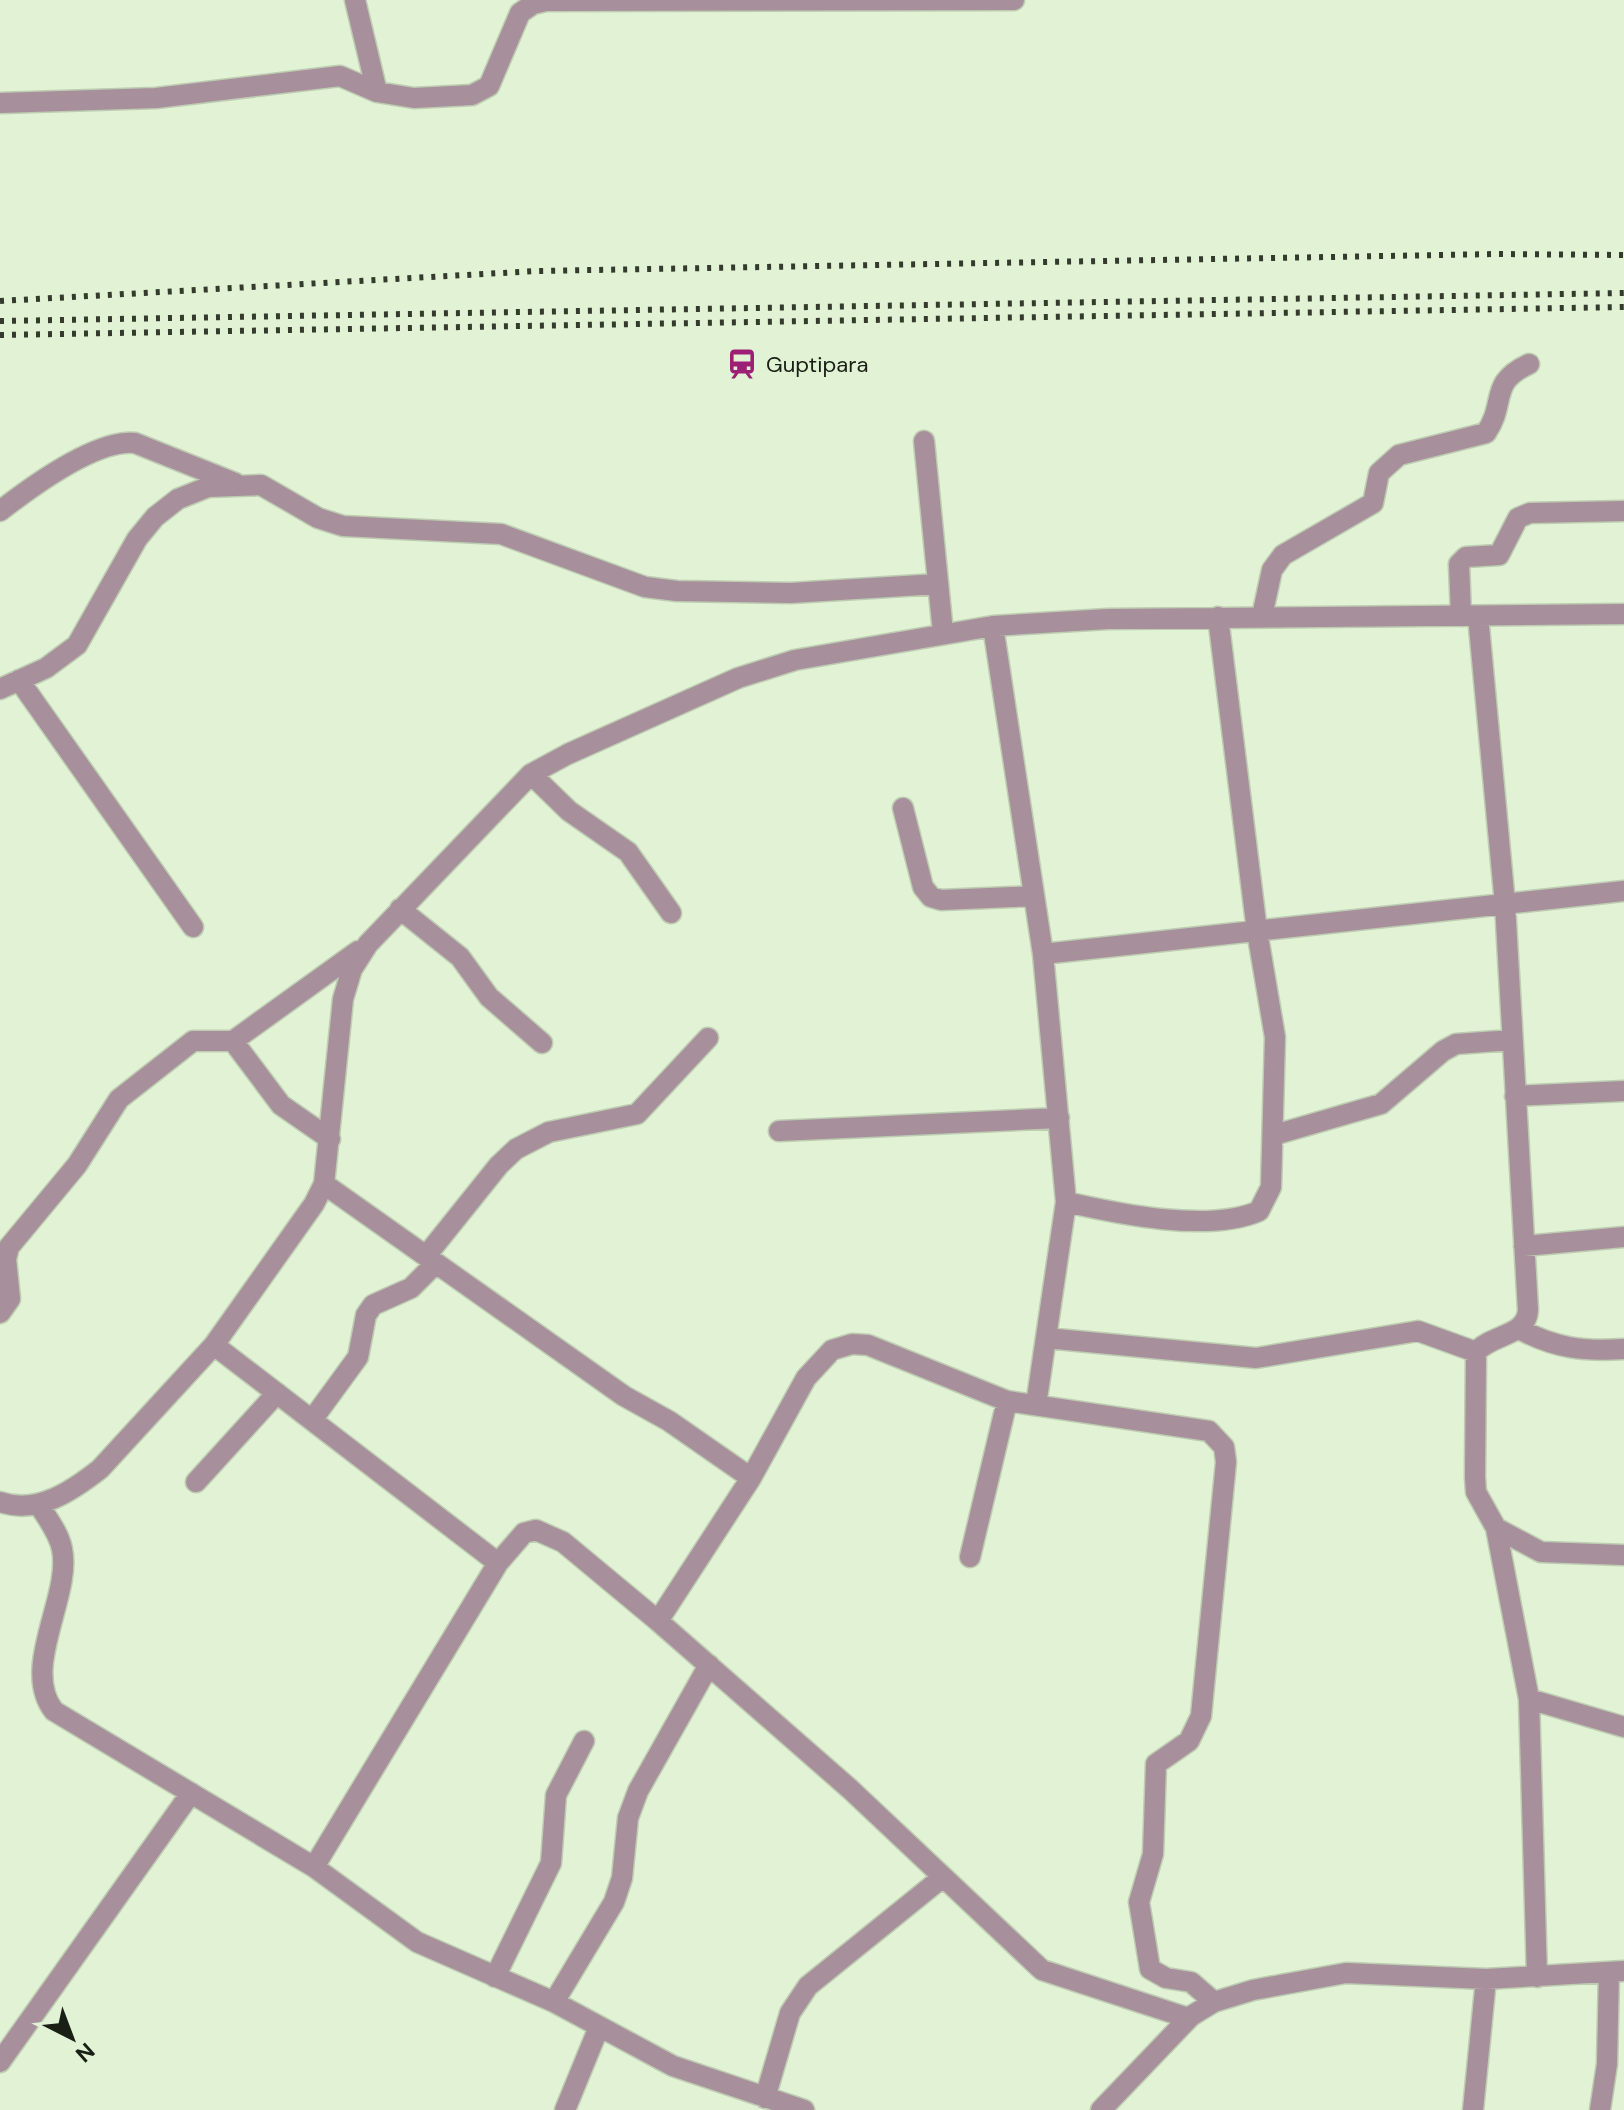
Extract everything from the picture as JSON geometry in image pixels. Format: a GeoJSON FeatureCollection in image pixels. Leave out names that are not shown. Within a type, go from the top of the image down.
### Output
{"type":"FeatureCollection","features":[{"type":"Feature","properties":{"kind":"street"},"geometry":{"type":"LineString","coordinates":[[355,0],[377,92]]}},
{"type":"Feature","properties":{"kind":"street"},"geometry":{"type":"LineString","coordinates":[[510,0],[511,29]]}},
{"type":"Feature","properties":{"kind":"street"},"geometry":{"type":"LineString","coordinates":[[0,103],[141,99],[328,76],[357,81],[377,92],[414,98],[472,95],[489,86],[511,29],[527,7],[546,1],[1014,0]]}},
{"type":"Feature","properties":{"kind":"street"},"geometry":{"type":"LineString","coordinates":[[1262,616],[1272,570],[1283,555],[1373,503],[1379,473],[1399,455],[1486,433],[1502,382],[1510,373],[1529,364]]}},
{"type":"Feature","properties":{"kind":"street"},"geometry":{"type":"LineString","coordinates":[[924,441],[943,633]]}},
{"type":"Feature","properties":{"kind":"street"},"geometry":{"type":"LineString","coordinates":[[0,511],[98,449],[122,442],[135,443],[239,485]]}},
{"type":"Feature","properties":{"kind":"street"},"geometry":{"type":"LineString","coordinates":[[193,927],[9,684],[46,668],[77,645],[137,539],[155,517],[178,499],[208,487],[261,485],[278,492],[318,518],[343,526],[501,534],[645,587],[776,594],[937,584]]}},
{"type":"Feature","properties":{"kind":"street"},"geometry":{"type":"LineString","coordinates":[[1537,1977],[1529,1699],[1496,1528],[1476,1492],[1475,1477],[1476,1352],[1492,1338],[1519,1329],[1528,1316],[1505,904],[1469,616],[1459,564],[1466,557],[1499,555],[1518,518],[1530,513],[1624,511]]}},
{"type":"Feature","properties":{"kind":"street"},"geometry":{"type":"LineString","coordinates":[[0,1502],[11,1506],[39,1505],[80,1485],[100,1469],[214,1345],[314,1204],[324,1184],[343,999],[352,969],[368,944],[400,909],[531,774],[582,747],[768,667],[943,633],[993,626],[1218,617],[1624,614]]}},
{"type":"Feature","properties":{"kind":"street"},"geometry":{"type":"LineString","coordinates":[[1066,1202],[1154,1219],[1235,1219],[1259,1211],[1268,1195],[1274,1135],[1275,1037],[1257,931],[1218,617]]}},
{"type":"Feature","properties":{"kind":"street"},"geometry":{"type":"LineString","coordinates":[[993,626],[1043,954],[1066,1202],[1036,1405]]}},
{"type":"Feature","properties":{"kind":"street"},"geometry":{"type":"LineString","coordinates":[[531,774],[569,811],[628,852],[671,913]]}},
{"type":"Feature","properties":{"kind":"street"},"geometry":{"type":"LineString","coordinates":[[903,808],[923,887],[931,897],[941,900],[1033,896]]}},
{"type":"Feature","properties":{"kind":"street"},"geometry":{"type":"LineString","coordinates":[[1043,954],[1624,891]]}},
{"type":"Feature","properties":{"kind":"street"},"geometry":{"type":"LineString","coordinates":[[400,909],[460,957],[489,997],[542,1043]]}},
{"type":"Feature","properties":{"kind":"street"},"geometry":{"type":"LineString","coordinates":[[0,1313],[10,1299],[6,1259],[9,1247],[77,1165],[119,1099],[193,1041],[233,1041],[368,944]]}},
{"type":"Feature","properties":{"kind":"street"},"geometry":{"type":"LineString","coordinates":[[312,1420],[358,1357],[366,1315],[373,1305],[411,1288],[499,1165],[516,1149],[549,1132],[637,1114],[708,1038]]}},
{"type":"Feature","properties":{"kind":"street"},"geometry":{"type":"LineString","coordinates":[[1274,1135],[1381,1104],[1443,1051],[1456,1044],[1512,1040]]}},
{"type":"Feature","properties":{"kind":"street"},"geometry":{"type":"LineString","coordinates":[[233,1041],[281,1105],[330,1139]]}},
{"type":"Feature","properties":{"kind":"street"},"geometry":{"type":"LineString","coordinates":[[1515,1096],[1624,1091]]}},
{"type":"Feature","properties":{"kind":"street"},"geometry":{"type":"LineString","coordinates":[[779,1131],[1059,1118]]}},
{"type":"Feature","properties":{"kind":"street"},"geometry":{"type":"LineString","coordinates":[[324,1184],[624,1396],[669,1421],[751,1478]]}},
{"type":"Feature","properties":{"kind":"street"},"geometry":{"type":"LineString","coordinates":[[1524,1246],[1624,1237]]}},
{"type":"Feature","properties":{"kind":"street"},"geometry":{"type":"LineString","coordinates":[[1519,1329],[1561,1347],[1597,1351],[1624,1349]]}},
{"type":"Feature","properties":{"kind":"street"},"geometry":{"type":"LineString","coordinates":[[1046,1338],[1256,1358],[1418,1331],[1476,1352]]}},
{"type":"Feature","properties":{"kind":"street"},"geometry":{"type":"LineString","coordinates":[[658,1621],[751,1478],[806,1378],[832,1350],[852,1344],[868,1345],[1007,1401],[1209,1431],[1224,1447],[1226,1462],[1201,1716],[1189,1741],[1156,1764],[1153,1854],[1139,1902],[1150,1969],[1166,1978],[1191,1982],[1214,2002]]}},
{"type":"Feature","properties":{"kind":"street"},"geometry":{"type":"LineString","coordinates":[[214,1345],[498,1563]]}},
{"type":"Feature","properties":{"kind":"street"},"geometry":{"type":"LineString","coordinates":[[196,1482],[277,1393]]}},
{"type":"Feature","properties":{"kind":"street"},"geometry":{"type":"LineString","coordinates":[[970,1557],[1007,1401]]}},
{"type":"Feature","properties":{"kind":"street"},"geometry":{"type":"LineString","coordinates":[[39,1505],[62,1549],[42,1674],[46,1700],[54,1711],[314,1867],[417,1942],[554,2002],[673,2066],[804,2110]]}},
{"type":"Feature","properties":{"kind":"street"},"geometry":{"type":"LineString","coordinates":[[1496,1528],[1541,1552],[1624,1555]]}},
{"type":"Feature","properties":{"kind":"street"},"geometry":{"type":"LineString","coordinates":[[314,1867],[498,1563],[524,1533],[536,1530],[550,1534],[709,1665],[1042,1970],[1188,2018]]}},
{"type":"Feature","properties":{"kind":"street"},"geometry":{"type":"LineString","coordinates":[[554,2002],[614,1902],[622,1878],[628,1818],[638,1791],[709,1665]]}},
{"type":"Feature","properties":{"kind":"street"},"geometry":{"type":"LineString","coordinates":[[1529,1699],[1624,1727]]}},
{"type":"Feature","properties":{"kind":"street"},"geometry":{"type":"LineString","coordinates":[[495,1977],[551,1863],[556,1795],[584,1741]]}},
{"type":"Feature","properties":{"kind":"street"},"geometry":{"type":"LineString","coordinates":[[0,2062],[191,1793]]}},
{"type":"Feature","properties":{"kind":"street"},"geometry":{"type":"LineString","coordinates":[[765,2098],[796,2000],[943,1877]]}},
{"type":"Feature","properties":{"kind":"street"},"geometry":{"type":"LineString","coordinates":[[1103,2109],[1188,2018],[1214,2002],[1281,1984],[1346,1973],[1486,1979],[1617,1971],[1600,2110]]}},
{"type":"Feature","properties":{"kind":"street"},"geometry":{"type":"LineString","coordinates":[[1473,2110],[1486,1979]]}},
{"type":"Feature","properties":{"kind":"street"},"geometry":{"type":"LineString","coordinates":[[565,2110],[599,2027]]}},
{"type":"Feature","properties":{"kind":"railway"},"geometry":{"type":"LineString","coordinates":[[0,301],[537,271],[1498,254],[1624,255]]}},
{"type":"Feature","properties":{"kind":"railway"},"geometry":{"type":"LineString","coordinates":[[0,321],[1624,293]]}},
{"type":"Feature","properties":{"kind":"railway"},"geometry":{"type":"LineString","coordinates":[[0,335],[1624,307]]}},
{"type":"Feature","properties":{"kind":"place","name":"Guptipara"},"geometry":{"type":"Point","coordinates":[742,364]}}]}
